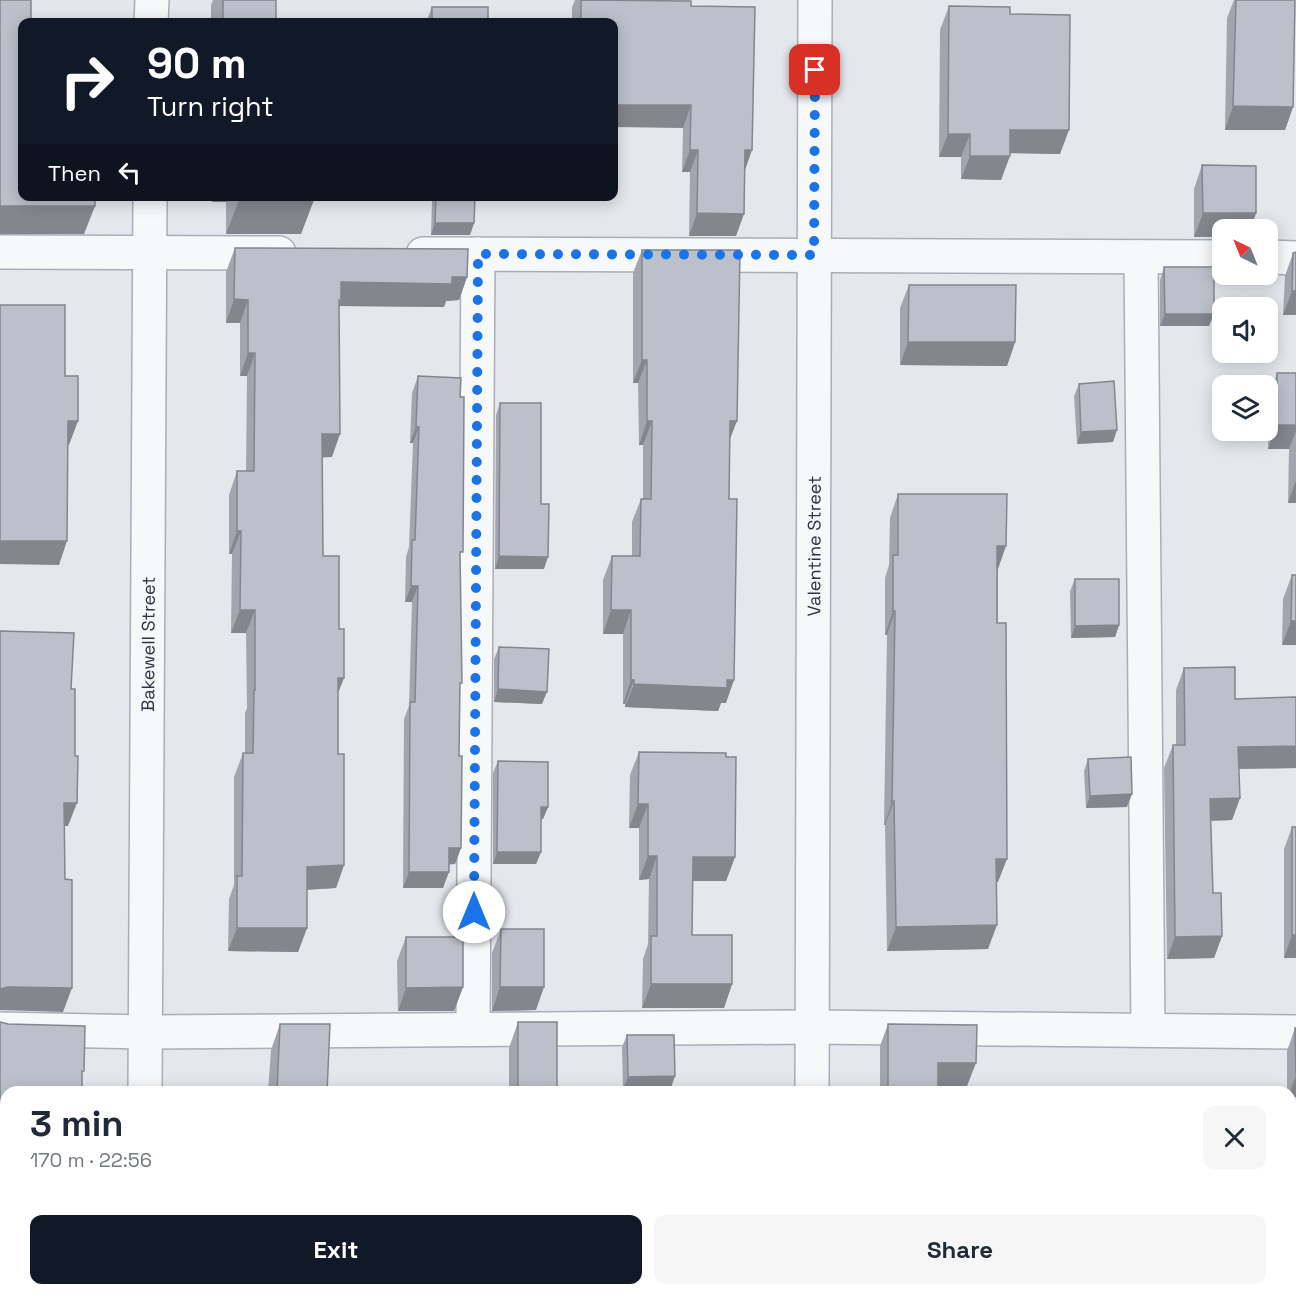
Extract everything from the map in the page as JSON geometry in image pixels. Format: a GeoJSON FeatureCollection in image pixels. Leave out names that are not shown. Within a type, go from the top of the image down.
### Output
{"type":"FeatureCollection","features":[{"type":"Feature","properties":{"kind":"street"},"geometry":{"type":"LineString","coordinates":[[152,0],[152,18]]}},
{"type":"Feature","properties":{"kind":"street","name":"Valentine Street"},"geometry":{"type":"LineString","coordinates":[[812,1086],[815,0]]}},
{"type":"Feature","properties":{"kind":"street","name":"Bakewell Street"},"geometry":{"type":"LineString","coordinates":[[145,1086],[150,201]]}},
{"type":"Feature","properties":{"kind":"street"},"geometry":{"type":"LineString","coordinates":[[0,252],[314,253]]}},
{"type":"Feature","properties":{"kind":"street"},"geometry":{"type":"LineString","coordinates":[[396,254],[1212,257]]}},
{"type":"Feature","properties":{"kind":"street"},"geometry":{"type":"LineString","coordinates":[[473,1029],[478,254]]}},
{"type":"Feature","properties":{"kind":"street"},"geometry":{"type":"LineString","coordinates":[[1142,257],[1148,1030]]}},
{"type":"Feature","properties":{"kind":"street"},"geometry":{"type":"LineString","coordinates":[[1278,257],[1296,258]]}},
{"type":"Feature","properties":{"kind":"street"},"geometry":{"type":"LineString","coordinates":[[0,1029],[146,1032],[812,1027],[1296,1032]]}},
{"type":"Feature","properties":{"kind":"building"},"geometry":{"type":"Polygon","coordinates":[[[0,0],[31,0],[31,18],[18,18],[18,201],[95,201],[95,206],[0,206],[0,0]]]}},
{"type":"Feature","properties":{"kind":"building"},"geometry":{"type":"Polygon","coordinates":[[[223,0],[276,0],[276,18],[223,18],[223,0]]]}},
{"type":"Feature","properties":{"kind":"building"},"geometry":{"type":"Polygon","coordinates":[[[581,0],[691,1],[691,6],[755,7],[752,150],[745,150],[744,214],[697,213],[698,150],[690,150],[691,105],[618,105],[618,18],[581,18],[581,0]]]}},
{"type":"Feature","properties":{"kind":"building"},"geometry":{"type":"Polygon","coordinates":[[[1236,0],[1295,0],[1293,107],[1233,106],[1236,0]]]}},
{"type":"Feature","properties":{"kind":"building"},"geometry":{"type":"Polygon","coordinates":[[[949,6],[1010,7],[1010,14],[1070,15],[1069,130],[1010,130],[1010,156],[970,156],[970,134],[948,134],[949,6]]]}},
{"type":"Feature","properties":{"kind":"building"},"geometry":{"type":"Polygon","coordinates":[[[432,7],[488,7],[488,18],[432,18],[432,7]]]}},
{"type":"Feature","properties":{"kind":"building"},"geometry":{"type":"Polygon","coordinates":[[[1202,165],[1256,166],[1256,213],[1203,213],[1202,165]]]}},
{"type":"Feature","properties":{"kind":"building"},"geometry":{"type":"Polygon","coordinates":[[[436,201],[475,201],[474,223],[435,223],[436,201]]]}},
{"type":"Feature","properties":{"kind":"building"},"geometry":{"type":"Polygon","coordinates":[[[235,248],[468,249],[467,277],[452,277],[452,284],[341,282],[341,300],[339,300],[340,434],[322,434],[323,556],[339,556],[339,629],[344,629],[344,678],[338,678],[338,754],[344,754],[344,865],[307,867],[307,928],[237,928],[237,876],[242,876],[243,753],[253,753],[255,610],[240,610],[241,531],[237,531],[237,471],[254,471],[255,353],[248,353],[248,300],[234,299],[235,248]]]}},
{"type":"Feature","properties":{"kind":"building"},"geometry":{"type":"Polygon","coordinates":[[[642,250],[740,250],[737,421],[730,421],[729,499],[737,499],[734,680],[727,680],[727,688],[634,684],[634,680],[631,680],[631,610],[611,610],[612,556],[640,556],[641,499],[651,499],[652,421],[647,421],[647,360],[642,360],[642,250]]]}},
{"type":"Feature","properties":{"kind":"building"},"geometry":{"type":"Polygon","coordinates":[[[1296,252],[1296,291],[1292,291],[1293,253],[1296,252]]]}},
{"type":"Feature","properties":{"kind":"building"},"geometry":{"type":"Polygon","coordinates":[[[1164,267],[1212,267],[1214,297],[1212,297],[1212,314],[1165,314],[1164,267]]]}},
{"type":"Feature","properties":{"kind":"building"},"geometry":{"type":"Polygon","coordinates":[[[909,285],[1016,285],[1015,342],[908,342],[909,285]]]}},
{"type":"Feature","properties":{"kind":"building"},"geometry":{"type":"Polygon","coordinates":[[[0,305],[65,305],[65,376],[78,376],[78,421],[68,421],[67,541],[0,541],[0,305]]]}},
{"type":"Feature","properties":{"kind":"building"},"geometry":{"type":"Polygon","coordinates":[[[1277,373],[1296,373],[1296,425],[1278,425],[1277,373]]]}},
{"type":"Feature","properties":{"kind":"building"},"geometry":{"type":"Polygon","coordinates":[[[418,376],[461,378],[460,397],[464,397],[463,552],[460,552],[461,848],[449,848],[449,872],[409,872],[410,702],[415,702],[418,586],[411,586],[419,427],[416,427],[418,376]]]}},
{"type":"Feature","properties":{"kind":"building"},"geometry":{"type":"Polygon","coordinates":[[[1114,381],[1117,430],[1081,432],[1079,384],[1114,381]]]}},
{"type":"Feature","properties":{"kind":"building"},"geometry":{"type":"Polygon","coordinates":[[[500,403],[541,403],[541,504],[549,504],[548,557],[499,556],[500,403]]]}},
{"type":"Feature","properties":{"kind":"building"},"geometry":{"type":"Polygon","coordinates":[[[898,494],[1007,494],[1006,546],[997,546],[997,623],[1006,623],[1007,859],[996,859],[997,925],[896,927],[894,801],[892,802],[895,611],[893,611],[893,555],[898,555],[898,494]]]}},
{"type":"Feature","properties":{"kind":"building"},"geometry":{"type":"Polygon","coordinates":[[[1292,575],[1296,575],[1296,621],[1291,621],[1292,575]]]}},
{"type":"Feature","properties":{"kind":"building"},"geometry":{"type":"Polygon","coordinates":[[[1075,579],[1119,579],[1119,625],[1075,626],[1075,579]]]}},
{"type":"Feature","properties":{"kind":"building"},"geometry":{"type":"Polygon","coordinates":[[[0,631],[74,633],[71,689],[75,689],[75,756],[78,756],[77,803],[64,803],[65,879],[72,880],[72,988],[8,987],[0,989],[0,631]]]}},
{"type":"Feature","properties":{"kind":"building"},"geometry":{"type":"Polygon","coordinates":[[[499,647],[549,649],[547,692],[498,689],[499,647]]]}},
{"type":"Feature","properties":{"kind":"building"},"geometry":{"type":"Polygon","coordinates":[[[1235,667],[1235,699],[1296,697],[1296,746],[1238,747],[1240,798],[1210,799],[1213,893],[1221,893],[1222,936],[1175,937],[1173,745],[1185,745],[1184,668],[1235,667]]]}},
{"type":"Feature","properties":{"kind":"building"},"geometry":{"type":"Polygon","coordinates":[[[639,752],[726,753],[726,757],[736,757],[735,857],[693,857],[692,935],[732,935],[732,984],[651,984],[651,936],[657,936],[657,856],[648,856],[648,804],[638,804],[639,752]]]}},
{"type":"Feature","properties":{"kind":"building"},"geometry":{"type":"Polygon","coordinates":[[[1131,757],[1132,794],[1090,796],[1088,759],[1131,757]]]}},
{"type":"Feature","properties":{"kind":"building"},"geometry":{"type":"Polygon","coordinates":[[[498,761],[548,762],[548,807],[541,807],[541,852],[497,852],[498,761]]]}},
{"type":"Feature","properties":{"kind":"building"},"geometry":{"type":"Polygon","coordinates":[[[1292,827],[1296,827],[1296,935],[1292,935],[1292,827]]]}},
{"type":"Feature","properties":{"kind":"building"},"geometry":{"type":"Polygon","coordinates":[[[501,929],[544,929],[544,987],[500,987],[501,929]]]}},
{"type":"Feature","properties":{"kind":"building"},"geometry":{"type":"Polygon","coordinates":[[[406,937],[463,937],[463,987],[406,988],[406,937]]]}},
{"type":"Feature","properties":{"kind":"building"},"geometry":{"type":"Polygon","coordinates":[[[0,1022],[85,1026],[82,1086],[0,1086],[0,1022]]]}},
{"type":"Feature","properties":{"kind":"building"},"geometry":{"type":"Polygon","coordinates":[[[518,1022],[557,1022],[557,1086],[518,1086],[518,1022]]]}},
{"type":"Feature","properties":{"kind":"building"},"geometry":{"type":"Polygon","coordinates":[[[280,1024],[330,1024],[327,1086],[277,1086],[280,1024]]]}},
{"type":"Feature","properties":{"kind":"building"},"geometry":{"type":"Polygon","coordinates":[[[888,1024],[977,1025],[976,1063],[938,1063],[938,1086],[888,1086],[888,1024]]]}},
{"type":"Feature","properties":{"kind":"building"},"geometry":{"type":"Polygon","coordinates":[[[1295,1028],[1296,1028],[1296,1075],[1295,1028]]]}},
{"type":"Feature","properties":{"kind":"building"},"geometry":{"type":"Polygon","coordinates":[[[627,1035],[674,1035],[675,1076],[628,1077],[627,1035]]]}},
{"type":"Feature","properties":{"kind":"route"},"geometry":{"type":"LineString","coordinates":[[474,912],[478,254],[814,255],[815,70]]}}]}
